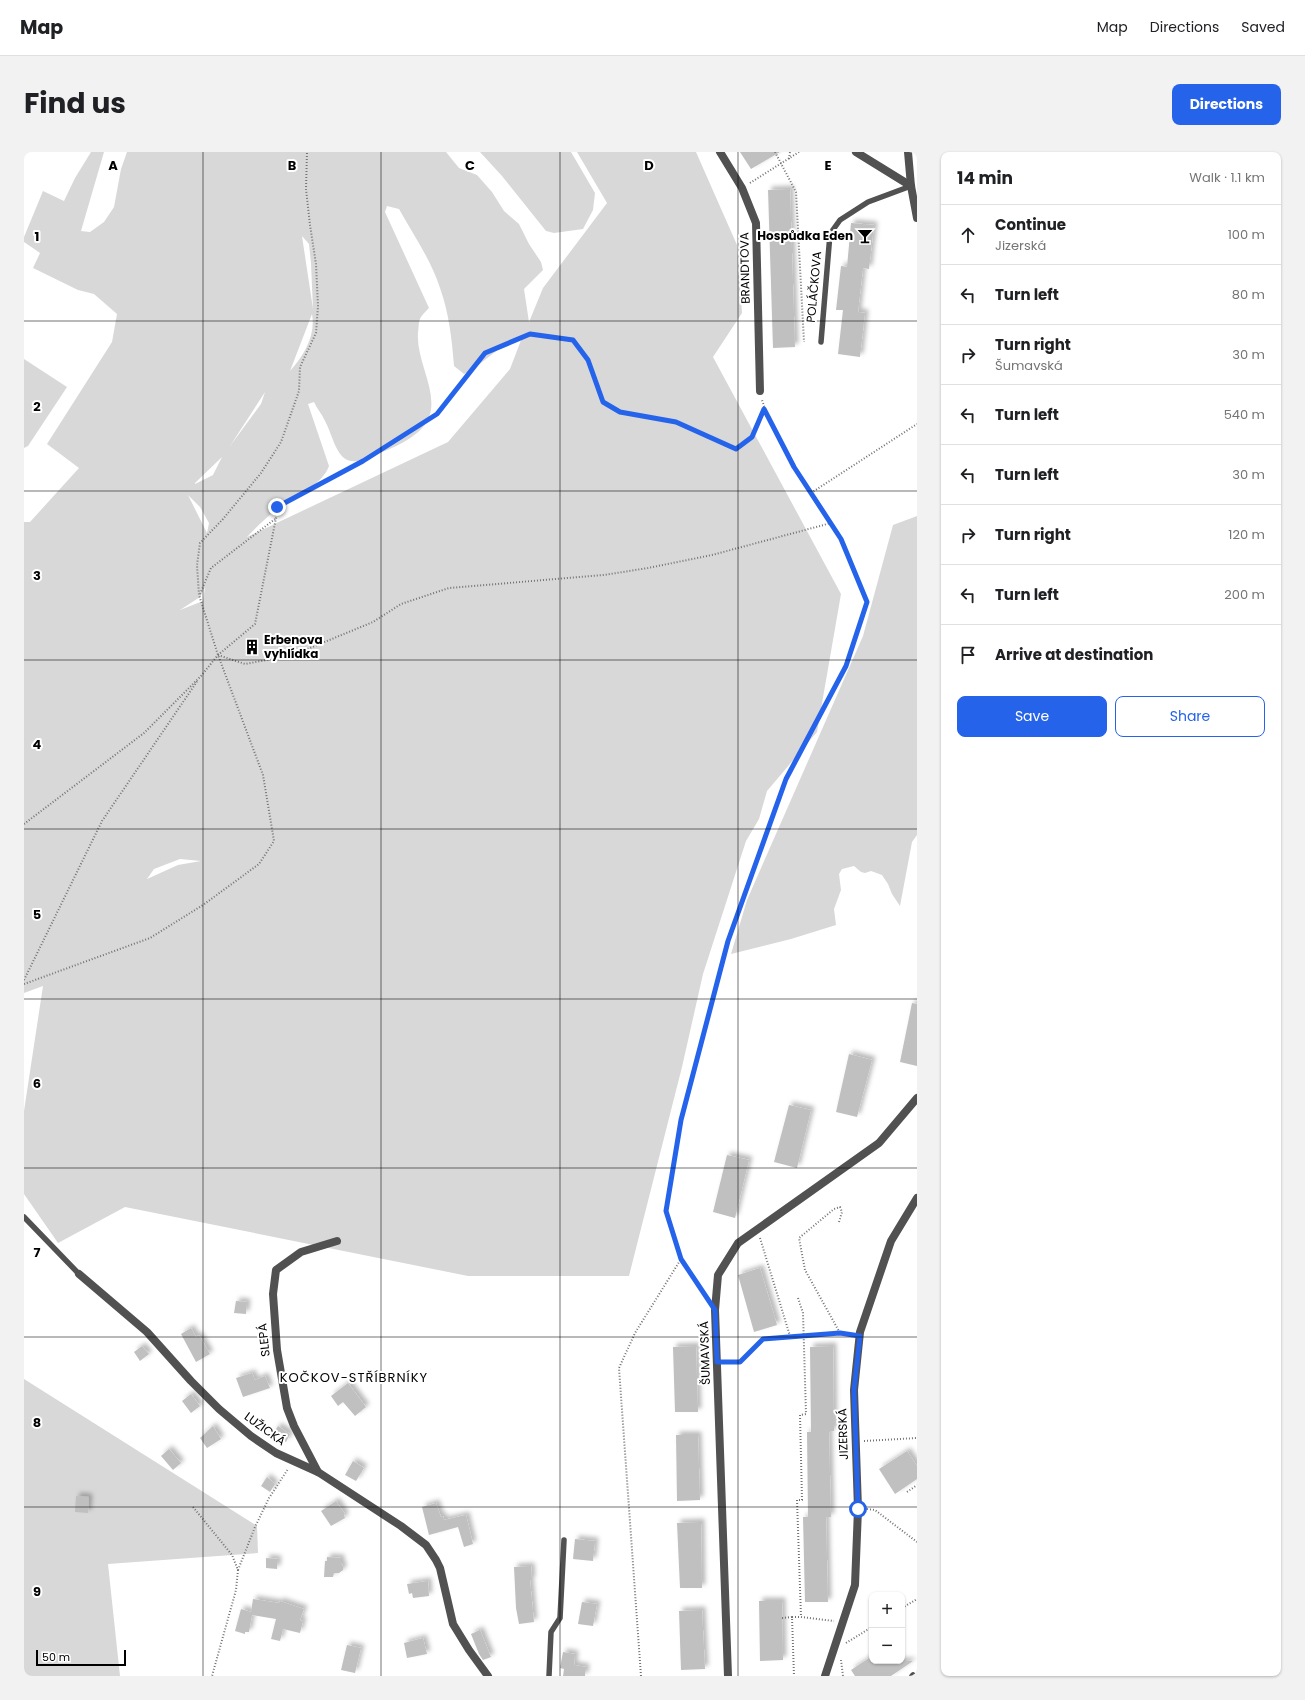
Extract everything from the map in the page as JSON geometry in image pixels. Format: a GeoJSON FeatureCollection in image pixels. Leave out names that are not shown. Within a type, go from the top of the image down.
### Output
{"type":"FeatureCollection","features":[{"type":"Feature","properties":{"kind":"street","name":"BRANDTOVA"},"geometry":{"type":"LineString","coordinates":[[720,152],[742,188],[756,222],[760,391]]}},
{"type":"Feature","properties":{"kind":"street"},"geometry":{"type":"LineString","coordinates":[[856,152],[911,186]]}},
{"type":"Feature","properties":{"kind":"street"},"geometry":{"type":"LineString","coordinates":[[908,152],[911,186],[917,218]]}},
{"type":"Feature","properties":{"kind":"street","name":"ŠUMAVSKÁ"},"geometry":{"type":"LineString","coordinates":[[728,1676],[715,1310],[718,1275],[738,1243],[879,1143],[917,1098]]}},
{"type":"Feature","properties":{"kind":"street","name":"JIZERSKÁ"},"geometry":{"type":"LineString","coordinates":[[825,1676],[855,1585],[858,1509],[854,1390],[860,1336],[891,1241],[917,1198]]}},
{"type":"Feature","properties":{"kind":"street","name":"SLEPÁ"},"geometry":{"type":"LineString","coordinates":[[318,1472],[294,1426],[287,1408],[277,1350],[272,1294],[276,1270],[301,1252],[337,1241]]}},
{"type":"Feature","properties":{"kind":"street","name":"LUŽICKÁ"},"geometry":{"type":"LineString","coordinates":[[79,1274],[147,1332],[191,1382],[219,1409],[270,1449],[318,1472],[401,1526],[426,1545],[440,1568],[453,1624],[468,1650],[488,1676]]}},
{"type":"Feature","properties":{"kind":"lane","name":"POLÁČKOVA"},"geometry":{"type":"LineString","coordinates":[[821,342],[830,234],[840,220],[868,202],[911,186]]}},
{"type":"Feature","properties":{"kind":"lane","name":"LUŽICKÁ"},"geometry":{"type":"LineString","coordinates":[[24,1217],[79,1274]]}},
{"type":"Feature","properties":{"kind":"lane"},"geometry":{"type":"LineString","coordinates":[[549,1676],[551,1632],[560,1618],[564,1540]]}},
{"type":"Feature","properties":{"kind":"path"},"geometry":{"type":"LineString","coordinates":[[24,984],[150,938],[203,905],[260,864],[274,841],[263,775],[218,655],[199,596],[197,565],[200,543],[223,519],[261,473],[281,442],[299,391],[300,368],[316,333],[318,306],[316,264],[306,189],[307,152]]}},
{"type":"Feature","properties":{"kind":"path"},"geometry":{"type":"LineString","coordinates":[[775,152],[796,192],[804,342]]}},
{"type":"Feature","properties":{"kind":"path"},"geometry":{"type":"LineString","coordinates":[[789,159],[790,152]]}},
{"type":"Feature","properties":{"kind":"path"},"geometry":{"type":"LineString","coordinates":[[742,188],[799,152]]}},
{"type":"Feature","properties":{"kind":"path"},"geometry":{"type":"LineString","coordinates":[[24,980],[102,821],[201,676],[218,655],[255,624],[277,507],[363,461],[437,414],[485,353],[530,334],[573,340],[588,360],[603,402],[620,412],[676,422],[736,449],[752,437],[764,409],[794,467],[841,539],[867,602],[846,666],[786,779],[728,941],[681,1120],[666,1211],[681,1259],[715,1310]]}},
{"type":"Feature","properties":{"kind":"path"},"geometry":{"type":"LineString","coordinates":[[811,493],[917,424]]}},
{"type":"Feature","properties":{"kind":"path"},"geometry":{"type":"LineString","coordinates":[[199,596],[211,568],[276,518]]}},
{"type":"Feature","properties":{"kind":"path"},"geometry":{"type":"LineString","coordinates":[[218,655],[245,664],[293,655],[373,622],[401,604],[449,588],[604,575],[648,568],[712,555],[831,523]]}},
{"type":"Feature","properties":{"kind":"path"},"geometry":{"type":"LineString","coordinates":[[24,824],[144,733],[201,676]]}},
{"type":"Feature","properties":{"kind":"path"},"geometry":{"type":"LineString","coordinates":[[839,1222],[842,1212],[840,1207],[834,1209],[799,1238],[805,1270],[840,1333]]}},
{"type":"Feature","properties":{"kind":"path"},"geometry":{"type":"LineString","coordinates":[[757,1230],[790,1336]]}},
{"type":"Feature","properties":{"kind":"path"},"geometry":{"type":"LineString","coordinates":[[640,1676],[619,1368],[635,1333],[681,1259]]}},
{"type":"Feature","properties":{"kind":"path"},"geometry":{"type":"LineString","coordinates":[[798,1298],[803,1313],[806,1414],[800,1415],[802,1500],[797,1500],[800,1617]]}},
{"type":"Feature","properties":{"kind":"path"},"geometry":{"type":"LineString","coordinates":[[717,1362],[740,1362],[763,1339],[840,1333],[860,1336]]}},
{"type":"Feature","properties":{"kind":"path"},"geometry":{"type":"LineString","coordinates":[[856,1441],[917,1438]]}},
{"type":"Feature","properties":{"kind":"path"},"geometry":{"type":"LineString","coordinates":[[212,1676],[236,1590],[238,1570],[266,1504],[293,1461]]}},
{"type":"Feature","properties":{"kind":"path"},"geometry":{"type":"LineString","coordinates":[[907,1492],[917,1485]]}},
{"type":"Feature","properties":{"kind":"path"},"geometry":{"type":"LineString","coordinates":[[193,1507],[232,1555],[238,1570]]}},
{"type":"Feature","properties":{"kind":"path"},"geometry":{"type":"LineString","coordinates":[[862,1509],[876,1510],[917,1542]]}},
{"type":"Feature","properties":{"kind":"path"},"geometry":{"type":"LineString","coordinates":[[905,1606],[917,1599]]}},
{"type":"Feature","properties":{"kind":"path"},"geometry":{"type":"LineString","coordinates":[[782,1618],[800,1617],[830,1620],[842,1624]]}},
{"type":"Feature","properties":{"kind":"path"},"geometry":{"type":"LineString","coordinates":[[792,1618],[794,1676]]}},
{"type":"Feature","properties":{"kind":"path"},"geometry":{"type":"LineString","coordinates":[[834,1650],[870,1628]]}},
{"type":"Feature","properties":{"kind":"shaded area"},"geometry":{"type":"Polygon","coordinates":[[[91,152],[104,152],[81,231],[90,232],[104,222],[114,207],[121,169],[127,152],[446,152],[459,168],[477,175],[492,192],[504,211],[519,224],[529,244],[541,262],[543,270],[524,289],[529,322],[543,288],[607,203],[577,152],[696,152],[737,245],[742,313],[713,357],[841,594],[817,732],[767,791],[759,819],[746,841],[703,974],[682,1067],[629,1276],[468,1276],[125,1207],[58,1243],[24,1194],[24,1111],[43,986],[24,993],[24,522],[30,522],[79,468],[47,444],[112,342],[117,314],[94,294],[78,290],[33,268],[40,253],[24,242],[24,237],[43,191],[64,201],[75,178],[91,152]],[[387,206],[385,212],[429,308],[420,319],[418,332],[419,346],[431,401],[430,413],[425,425],[408,440],[397,446],[367,458],[357,461],[349,461],[338,452],[324,418],[314,402],[308,404],[329,466],[326,473],[310,488],[274,511],[247,537],[448,442],[510,369],[523,335],[504,345],[472,370],[464,374],[454,366],[448,317],[436,278],[427,257],[399,209],[387,206]],[[302,236],[313,309],[309,244],[302,236]],[[312,314],[290,371],[300,359],[308,345],[312,330],[312,314]],[[265,392],[230,446],[261,404],[265,392]],[[222,457],[195,483],[213,475],[222,457]],[[188,495],[207,533],[209,523],[200,507],[188,495]],[[205,587],[200,597],[180,610],[203,601],[205,587]],[[180,859],[154,869],[147,879],[178,865],[201,861],[180,859]]]}},
{"type":"Feature","properties":{"kind":"shaded area"},"geometry":{"type":"Polygon","coordinates":[[[480,152],[571,152],[595,193],[593,210],[583,229],[554,233],[546,231],[502,176],[480,152]]]}},
{"type":"Feature","properties":{"kind":"shaded area"},"geometry":{"type":"Polygon","coordinates":[[[24,359],[67,387],[28,446],[24,448],[24,359]]]}},
{"type":"Feature","properties":{"kind":"shaded area"},"geometry":{"type":"Polygon","coordinates":[[[917,516],[917,835],[912,842],[900,906],[882,875],[871,871],[865,873],[861,872],[854,866],[842,869],[839,874],[841,890],[834,909],[836,925],[791,939],[731,954],[747,900],[863,636],[893,525],[917,516]]]}},
{"type":"Feature","properties":{"kind":"shaded area"},"geometry":{"type":"Polygon","coordinates":[[[24,1379],[257,1526],[258,1553],[108,1564],[120,1676],[24,1676],[24,1379]]]}},
{"type":"Feature","properties":{"kind":"building"},"geometry":{"type":"Polygon","coordinates":[[[740,152],[780,152],[751,169],[740,152]]]}},
{"type":"Feature","properties":{"kind":"building"},"geometry":{"type":"Polygon","coordinates":[[[790,189],[795,347],[773,348],[768,190],[790,189]]]}},
{"type":"Feature","properties":{"kind":"building"},"geometry":{"type":"Polygon","coordinates":[[[851,223],[874,225],[869,269],[863,268],[858,312],[865,313],[860,357],[838,354],[843,310],[836,310],[841,266],[847,267],[851,223]]]}},
{"type":"Feature","properties":{"kind":"building"},"geometry":{"type":"Polygon","coordinates":[[[912,1003],[917,1004],[917,1066],[900,1062],[912,1003]]]}},
{"type":"Feature","properties":{"kind":"building"},"geometry":{"type":"Polygon","coordinates":[[[849,1054],[872,1060],[857,1117],[836,1112],[849,1054]]]}},
{"type":"Feature","properties":{"kind":"building"},"geometry":{"type":"Polygon","coordinates":[[[789,1105],[811,1110],[797,1168],[774,1162],[789,1105]]]}},
{"type":"Feature","properties":{"kind":"building"},"geometry":{"type":"Polygon","coordinates":[[[727,1155],[749,1160],[735,1218],[713,1212],[727,1155]]]}},
{"type":"Feature","properties":{"kind":"building"},"geometry":{"type":"Polygon","coordinates":[[[760,1268],[777,1325],[754,1332],[738,1275],[760,1268]]]}},
{"type":"Feature","properties":{"kind":"building"},"geometry":{"type":"Polygon","coordinates":[[[236,1301],[247,1302],[246,1314],[234,1313],[236,1301]]]}},
{"type":"Feature","properties":{"kind":"building"},"geometry":{"type":"Polygon","coordinates":[[[191,1328],[196,1337],[199,1335],[210,1354],[196,1362],[181,1334],[191,1328]]]}},
{"type":"Feature","properties":{"kind":"building"},"geometry":{"type":"Polygon","coordinates":[[[142,1346],[149,1354],[140,1361],[134,1352],[142,1346]]]}},
{"type":"Feature","properties":{"kind":"building"},"geometry":{"type":"Polygon","coordinates":[[[696,1346],[698,1412],[675,1412],[673,1347],[696,1346]]]}},
{"type":"Feature","properties":{"kind":"building"},"geometry":{"type":"Polygon","coordinates":[[[833,1346],[834,1431],[829,1432],[831,1517],[826,1517],[828,1602],[805,1602],[803,1517],[808,1517],[807,1432],[811,1432],[810,1347],[833,1346]]]}},
{"type":"Feature","properties":{"kind":"building"},"geometry":{"type":"Polygon","coordinates":[[[252,1373],[255,1380],[265,1376],[270,1388],[243,1397],[236,1378],[252,1373]]]}},
{"type":"Feature","properties":{"kind":"building"},"geometry":{"type":"Polygon","coordinates":[[[348,1383],[366,1407],[355,1416],[343,1402],[338,1406],[331,1396],[348,1383]]]}},
{"type":"Feature","properties":{"kind":"building"},"geometry":{"type":"Polygon","coordinates":[[[191,1394],[200,1406],[191,1413],[182,1401],[191,1394]]]}},
{"type":"Feature","properties":{"kind":"building"},"geometry":{"type":"Polygon","coordinates":[[[213,1426],[221,1439],[207,1448],[200,1438],[213,1426]]]}},
{"type":"Feature","properties":{"kind":"building"},"geometry":{"type":"Polygon","coordinates":[[[278,1426],[290,1434],[286,1442],[273,1434],[278,1426]]]}},
{"type":"Feature","properties":{"kind":"building"},"geometry":{"type":"Polygon","coordinates":[[[676,1435],[698,1435],[700,1500],[677,1501],[676,1435]]]}},
{"type":"Feature","properties":{"kind":"building"},"geometry":{"type":"Polygon","coordinates":[[[169,1449],[181,1463],[173,1470],[161,1456],[169,1449]]]}},
{"type":"Feature","properties":{"kind":"building"},"geometry":{"type":"Polygon","coordinates":[[[907,1451],[917,1466],[917,1479],[895,1494],[879,1469],[907,1451]]]}},
{"type":"Feature","properties":{"kind":"building"},"geometry":{"type":"Polygon","coordinates":[[[353,1461],[364,1468],[356,1481],[345,1475],[353,1461]]]}},
{"type":"Feature","properties":{"kind":"building"},"geometry":{"type":"Polygon","coordinates":[[[267,1477],[275,1484],[270,1492],[261,1486],[267,1477]]]}},
{"type":"Feature","properties":{"kind":"building"},"geometry":{"type":"Polygon","coordinates":[[[76,1496],[89,1497],[88,1513],[75,1512],[76,1496]]]}},
{"type":"Feature","properties":{"kind":"building"},"geometry":{"type":"Polygon","coordinates":[[[336,1501],[345,1514],[345,1518],[331,1526],[321,1511],[336,1501]]]}},
{"type":"Feature","properties":{"kind":"building"},"geometry":{"type":"Polygon","coordinates":[[[436,1503],[441,1517],[443,1516],[444,1520],[466,1515],[473,1544],[464,1547],[458,1527],[429,1535],[422,1507],[436,1503]]]}},
{"type":"Feature","properties":{"kind":"building"},"geometry":{"type":"Polygon","coordinates":[[[701,1522],[702,1588],[680,1588],[677,1523],[701,1522]]]}},
{"type":"Feature","properties":{"kind":"building"},"geometry":{"type":"Polygon","coordinates":[[[575,1539],[595,1541],[593,1561],[573,1559],[575,1539]]]}},
{"type":"Feature","properties":{"kind":"building"},"geometry":{"type":"Polygon","coordinates":[[[327,1557],[341,1558],[343,1570],[339,1573],[334,1573],[333,1577],[324,1577],[325,1561],[327,1561],[327,1557]]]}},
{"type":"Feature","properties":{"kind":"building"},"geometry":{"type":"Polygon","coordinates":[[[266,1558],[278,1559],[277,1569],[266,1568],[266,1558]]]}},
{"type":"Feature","properties":{"kind":"building"},"geometry":{"type":"Polygon","coordinates":[[[531,1566],[532,1580],[530,1580],[534,1622],[519,1624],[516,1608],[514,1567],[531,1566]]]}},
{"type":"Feature","properties":{"kind":"building"},"geometry":{"type":"Polygon","coordinates":[[[428,1581],[429,1596],[413,1598],[412,1593],[409,1594],[407,1584],[428,1581]]]}},
{"type":"Feature","properties":{"kind":"building"},"geometry":{"type":"Polygon","coordinates":[[[253,1599],[279,1603],[280,1601],[304,1609],[300,1620],[303,1621],[300,1633],[283,1629],[280,1641],[271,1639],[276,1619],[252,1615],[249,1632],[245,1632],[245,1634],[235,1631],[241,1609],[251,1612],[253,1599]]]}},
{"type":"Feature","properties":{"kind":"building"},"geometry":{"type":"Polygon","coordinates":[[[759,1601],[782,1601],[783,1660],[760,1661],[759,1601]]]}},
{"type":"Feature","properties":{"kind":"building"},"geometry":{"type":"Polygon","coordinates":[[[582,1602],[597,1604],[593,1626],[578,1624],[582,1602]]]}},
{"type":"Feature","properties":{"kind":"building"},"geometry":{"type":"Polygon","coordinates":[[[702,1610],[705,1669],[681,1670],[679,1611],[702,1610]]]}},
{"type":"Feature","properties":{"kind":"building"},"geometry":{"type":"Polygon","coordinates":[[[480,1630],[491,1657],[483,1660],[471,1634],[480,1630]]]}},
{"type":"Feature","properties":{"kind":"building"},"geometry":{"type":"Polygon","coordinates":[[[423,1638],[427,1654],[407,1658],[404,1643],[423,1638]]]}},
{"type":"Feature","properties":{"kind":"building"},"geometry":{"type":"Polygon","coordinates":[[[347,1645],[361,1648],[355,1673],[341,1670],[347,1645]]]}},
{"type":"Feature","properties":{"kind":"building"},"geometry":{"type":"Polygon","coordinates":[[[563,1652],[575,1654],[574,1665],[586,1667],[585,1676],[563,1676],[564,1669],[560,1668],[563,1652]]]}},
{"type":"Feature","properties":{"kind":"building"},"geometry":{"type":"Polygon","coordinates":[[[869,1658],[869,1664],[905,1664],[905,1661],[913,1661],[891,1676],[855,1676],[851,1670],[869,1658]]]}},
{"type":"Feature","properties":{"kind":"place","name":"Hospůdka Eden"},"geometry":{"type":"Point","coordinates":[865,236]}},
{"type":"Feature","properties":{"kind":"place","name":"Erbenova vyhlídka"},"geometry":{"type":"Point","coordinates":[252,647]}},
{"type":"Feature","properties":{"kind":"district","name":"KOČKOV-STŘÍBRNÍKY"},"geometry":{"type":"Point","coordinates":[354,1377]}},
{"type":"Feature","properties":{"kind":"route"},"geometry":{"type":"LineString","coordinates":[[277,507],[363,461],[437,414],[485,353],[530,334],[573,340],[588,360],[603,402],[620,412],[676,422],[736,449],[752,437],[764,409],[794,467],[841,539],[867,602],[846,666],[786,779],[728,941],[681,1120],[666,1211],[681,1259],[715,1310],[717,1362],[740,1362],[763,1339],[840,1333],[860,1336],[854,1390],[858,1509]]}}]}
